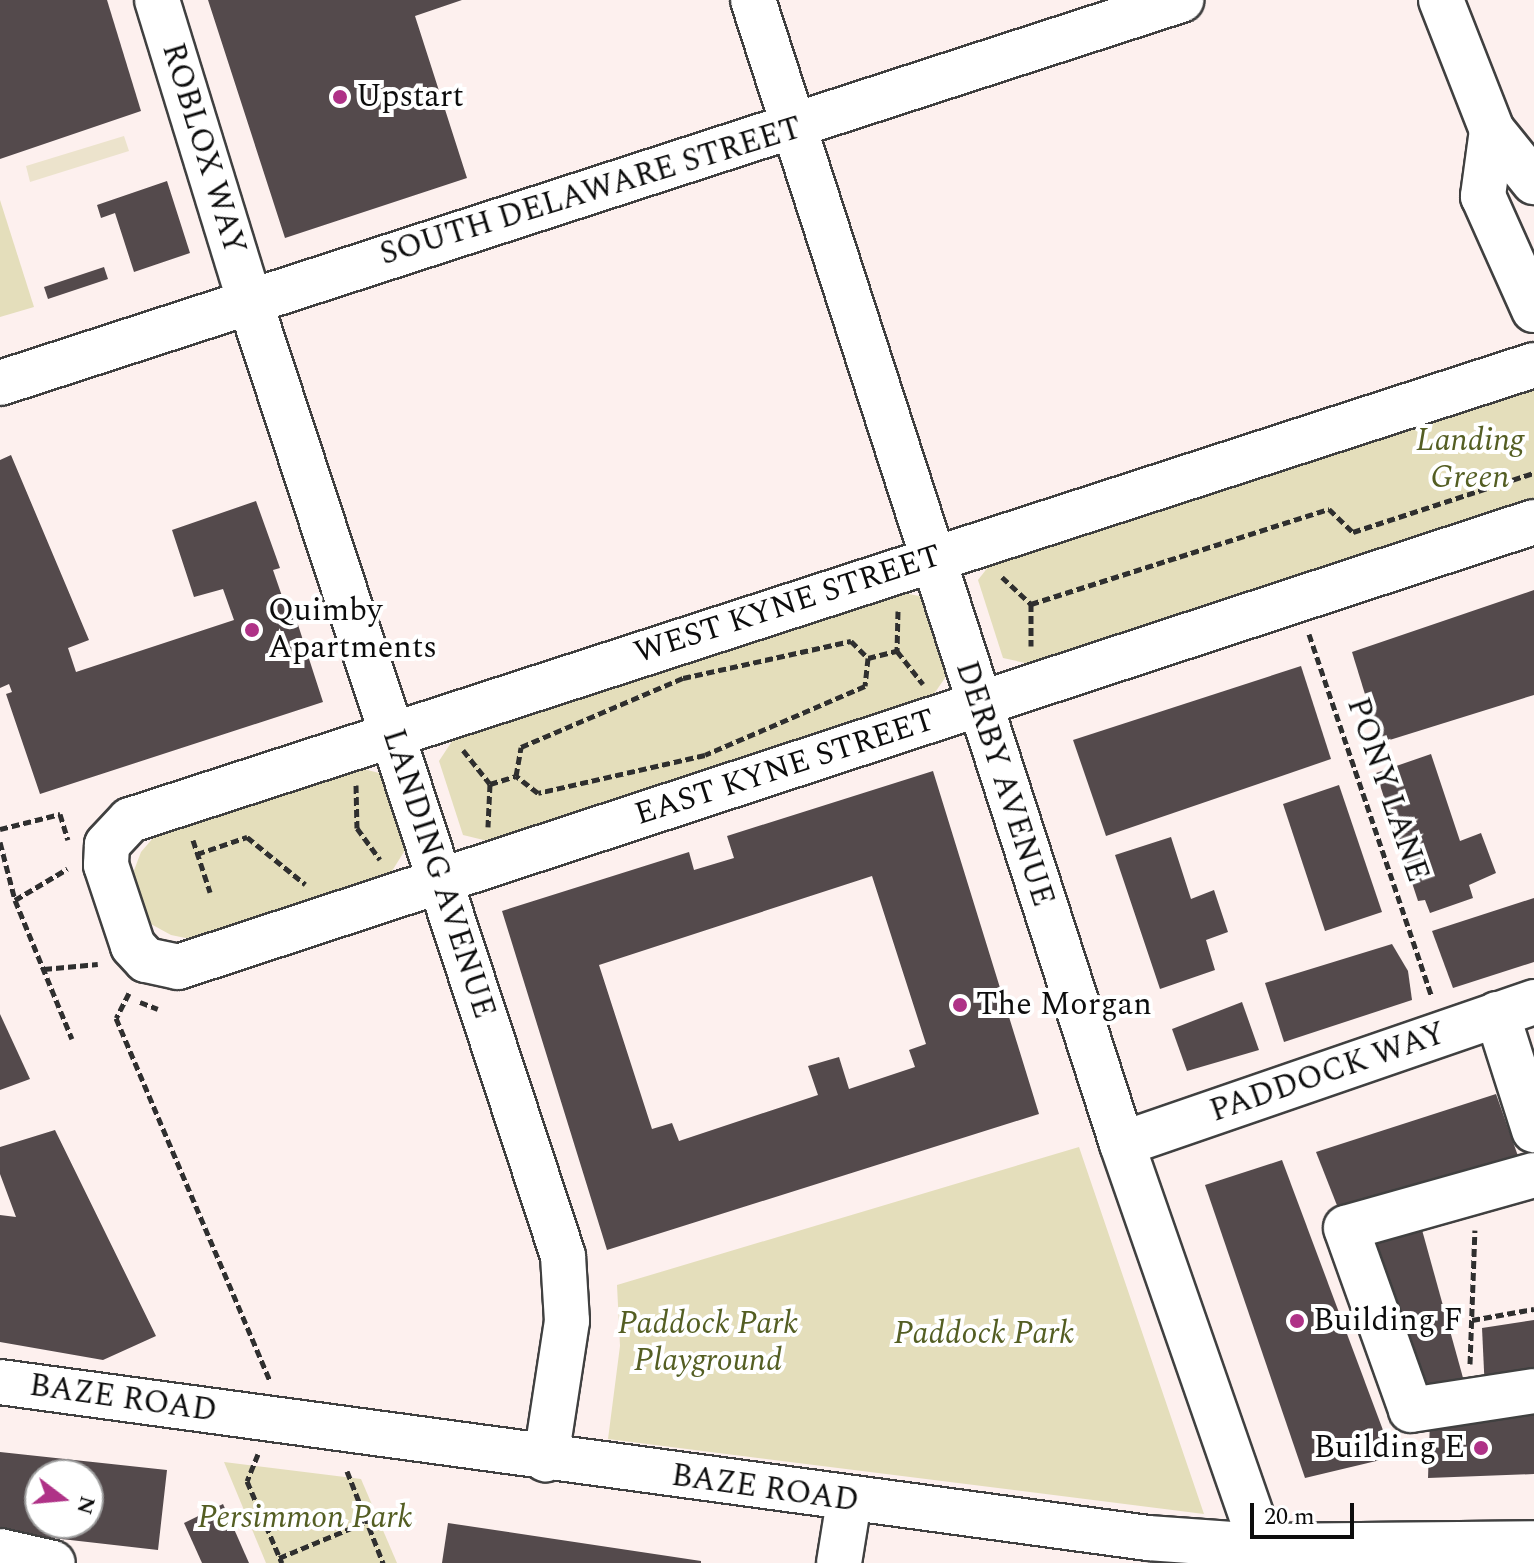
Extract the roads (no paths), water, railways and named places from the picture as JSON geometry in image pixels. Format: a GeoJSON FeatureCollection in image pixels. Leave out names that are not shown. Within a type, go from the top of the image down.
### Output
{"type":"FeatureCollection","features":[{"type":"Feature","properties":{"kind":"street","name":"ROBLOX WAY"},"geometry":{"type":"LineString","coordinates":[[157,0],[249,299]]}},
{"type":"Feature","properties":{"kind":"street","name":"DERBY AVENUE"},"geometry":{"type":"LineString","coordinates":[[753,0],[930,559],[1122,1144],[1264,1554]]}},
{"type":"Feature","properties":{"kind":"street","name":"SOUTH DELAWARE STREET"},"geometry":{"type":"LineString","coordinates":[[0,383],[249,299],[794,129],[1181,0]]}},
{"type":"Feature","properties":{"kind":"street"},"geometry":{"type":"LineString","coordinates":[[1441,0],[1492,130],[1534,182]]}},
{"type":"Feature","properties":{"kind":"street"},"geometry":{"type":"LineString","coordinates":[[1492,130],[1483,196],[1534,310]]}},
{"type":"Feature","properties":{"kind":"street","name":"LANDING AVENUE"},"geometry":{"type":"LineString","coordinates":[[249,299],[563,1256],[567,1321],[546,1459]]}},
{"type":"Feature","properties":{"kind":"street","name":"WEST KYNE STREET"},"geometry":{"type":"LineString","coordinates":[[126,962],[133,946],[106,865],[107,845],[130,820],[1534,365]]}},
{"type":"Feature","properties":{"kind":"street","name":"EAST KYNE STREET"},"geometry":{"type":"LineString","coordinates":[[126,962],[178,967],[1534,522]]}},
{"type":"Feature","properties":{"kind":"street"},"geometry":{"type":"LineString","coordinates":[[1515,1008],[1534,1130]]}},
{"type":"Feature","properties":{"kind":"street","name":"PADDOCK WAY"},"geometry":{"type":"LineString","coordinates":[[1122,1144],[1515,1008]]}},
{"type":"Feature","properties":{"kind":"street"},"geometry":{"type":"LineString","coordinates":[[1534,1175],[1346,1228],[1411,1410],[1534,1391]]}},
{"type":"Feature","properties":{"kind":"street","name":"BAZE ROAD"},"geometry":{"type":"LineString","coordinates":[[0,1382],[849,1501],[1264,1554],[1534,1543]]}},
{"type":"Feature","properties":{"kind":"street"},"geometry":{"type":"LineString","coordinates":[[839,1563],[849,1501]]}},
{"type":"Feature","properties":{"kind":"street"},"geometry":{"type":"LineString","coordinates":[[0,1551],[53,1563]]}},
{"type":"Feature","properties":{"kind":"place","name":"Upstart"},"geometry":{"type":"Point","coordinates":[340,97]}},
{"type":"Feature","properties":{"kind":"place","name":"Quimby Apartments"},"geometry":{"type":"Point","coordinates":[252,630]}},
{"type":"Feature","properties":{"kind":"place","name":"The Morgan"},"geometry":{"type":"Point","coordinates":[960,1005]}},
{"type":"Feature","properties":{"kind":"place","name":"Building F"},"geometry":{"type":"Point","coordinates":[1297,1321]}},
{"type":"Feature","properties":{"kind":"place","name":"Building E"},"geometry":{"type":"Point","coordinates":[1481,1448]}},
{"type":"Feature","properties":{"kind":"park label","name":"Landing Green"},"geometry":{"type":"Point","coordinates":[1470,460]}},
{"type":"Feature","properties":{"kind":"park label","name":"Paddock Park"},"geometry":{"type":"Point","coordinates":[984,1334]}},
{"type":"Feature","properties":{"kind":"park label","name":"Paddock Park Playground"},"geometry":{"type":"Point","coordinates":[708,1344]}},
{"type":"Feature","properties":{"kind":"park label","name":"Persimmon Park"},"geometry":{"type":"Point","coordinates":[305,1518]}}]}
